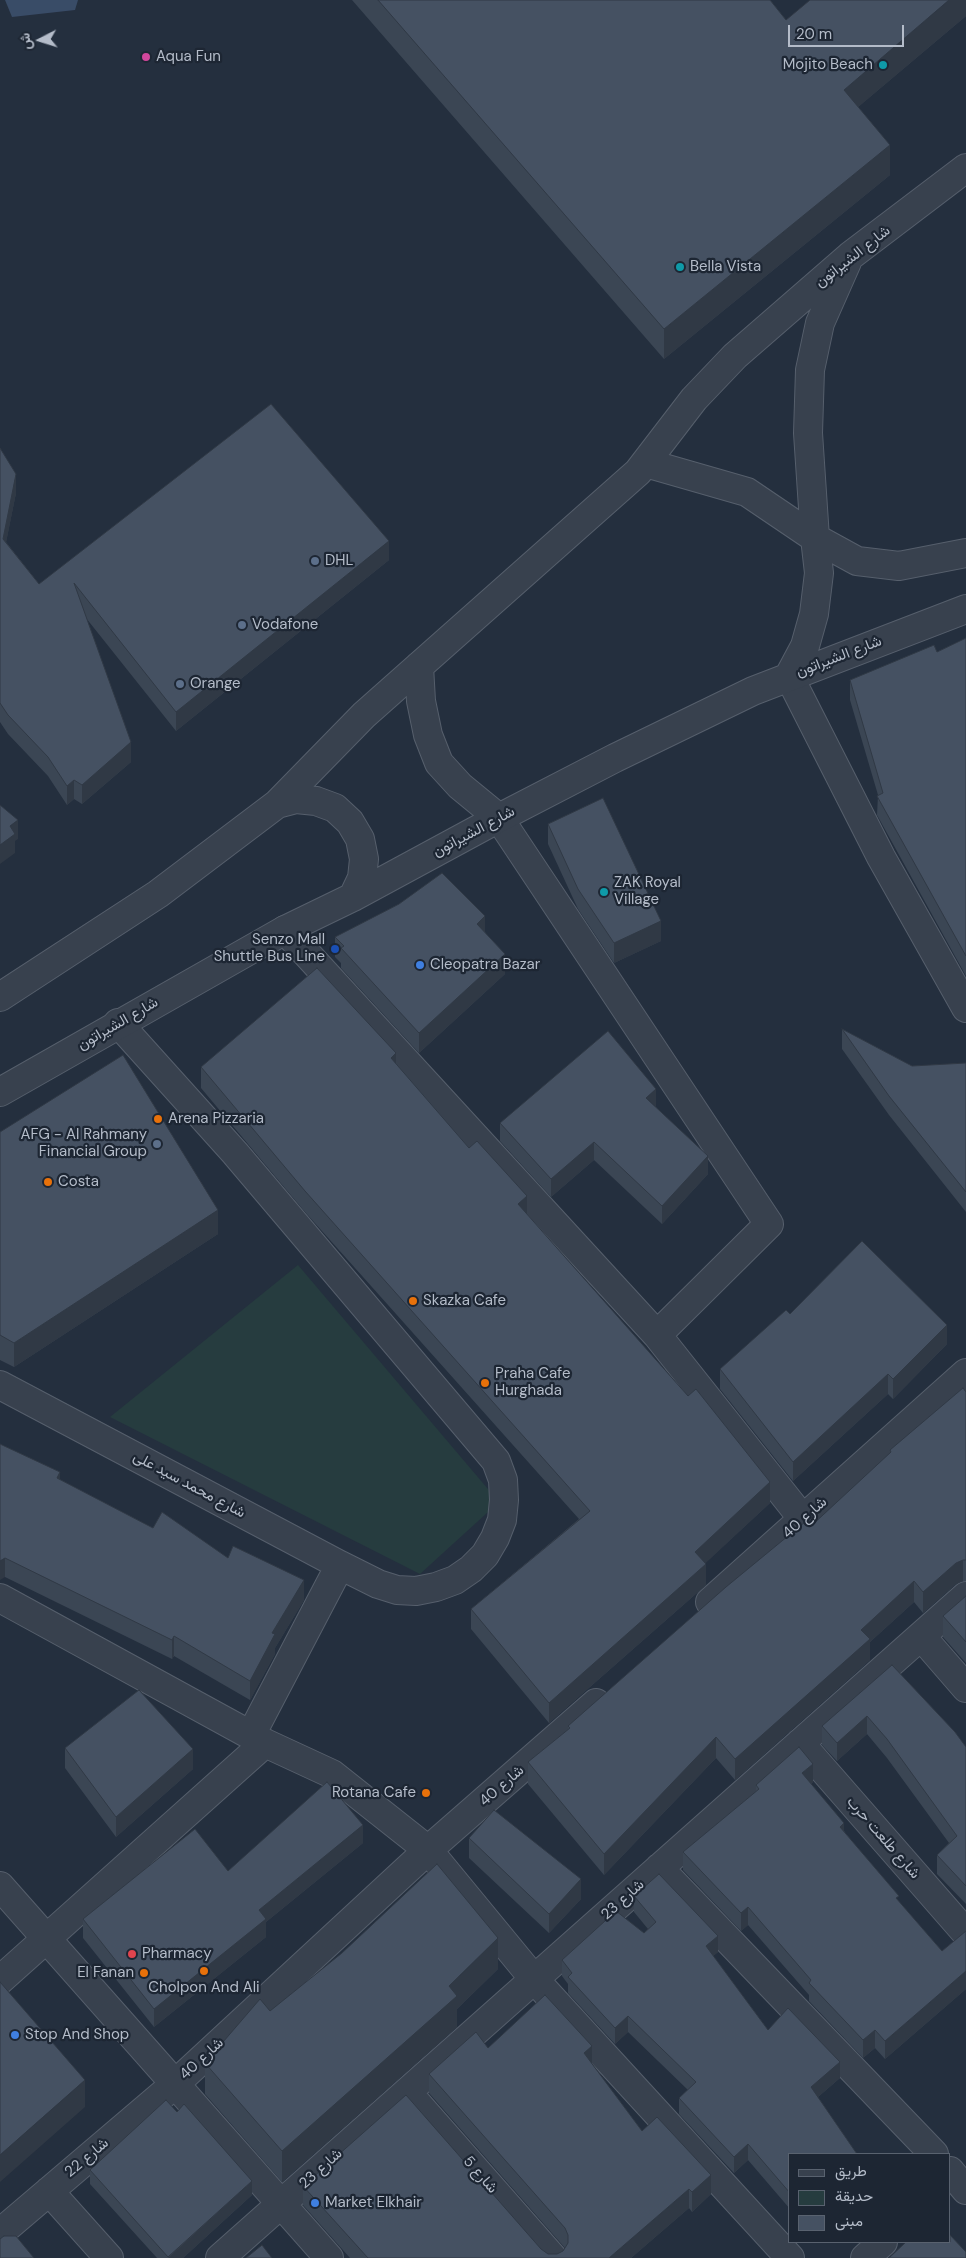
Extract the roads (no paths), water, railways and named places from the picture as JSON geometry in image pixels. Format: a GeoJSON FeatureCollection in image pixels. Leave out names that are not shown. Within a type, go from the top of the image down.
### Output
{"type":"FeatureCollection","features":[{"type":"Feature","properties":{"kind":"street","name":"شارع الشيراتون"},"geometry":{"type":"LineString","coordinates":[[0,997],[158,894],[277,804],[364,715],[646,464],[694,399],[735,356],[850,256],[964,173]]}},
{"type":"Feature","properties":{"kind":"street"},"geometry":{"type":"LineString","coordinates":[[850,256],[820,323],[810,370],[808,433],[819,573],[814,614],[805,646],[789,676],[880,857],[966,1008]]}},
{"type":"Feature","properties":{"kind":"street"},"geometry":{"type":"LineString","coordinates":[[646,464],[747,492],[815,538],[857,561],[899,566],[966,553]]}},
{"type":"Feature","properties":{"kind":"street","name":"شارع الشيراتون"},"geometry":{"type":"LineString","coordinates":[[0,1092],[118,1023],[285,930],[353,897],[499,818],[753,690],[964,614]]}},
{"type":"Feature","properties":{"kind":"street"},"geometry":{"type":"LineString","coordinates":[[419,666],[421,701],[428,735],[439,763],[460,786],[499,818],[769,1224],[657,1335]]}},
{"type":"Feature","properties":{"kind":"street"},"geometry":{"type":"LineString","coordinates":[[277,804],[296,799],[316,801],[334,808],[350,822],[360,839],[364,859],[362,878],[353,897]]}},
{"type":"Feature","properties":{"kind":"street"},"geometry":{"type":"LineString","coordinates":[[285,930],[657,1335],[803,1519]]}},
{"type":"Feature","properties":{"kind":"street","name":"شارع محمد سيد على"},"geometry":{"type":"LineString","coordinates":[[0,1386],[340,1565],[378,1584],[397,1590],[416,1591],[449,1582],[471,1569],[485,1555],[496,1538],[502,1520],[503,1486],[496,1461],[235,1153],[118,1023]]}},
{"type":"Feature","properties":{"kind":"street","name":"شارع 40"},"geometry":{"type":"LineString","coordinates":[[694,1617],[966,1373]]}},
{"type":"Feature","properties":{"kind":"street"},"geometry":{"type":"LineString","coordinates":[[0,1980],[48,1938],[258,1739],[340,1565]]}},
{"type":"Feature","properties":{"kind":"street","name":"شارع 23"},"geometry":{"type":"LineString","coordinates":[[220,2258],[966,1596]]}},
{"type":"Feature","properties":{"kind":"street"},"geometry":{"type":"LineString","coordinates":[[0,1598],[258,1739],[332,1774],[428,1850],[534,1979],[790,2258]]}},
{"type":"Feature","properties":{"kind":"street"},"geometry":{"type":"LineString","coordinates":[[921,1636],[966,1688]]}},
{"type":"Feature","properties":{"kind":"street","name":"شارع 40"},"geometry":{"type":"LineString","coordinates":[[175,2084],[428,1850],[613,1689]]}},
{"type":"Feature","properties":{"kind":"street","name":"شارع طلعت حرب"},"geometry":{"type":"LineString","coordinates":[[800,1743],[966,1932]]}},
{"type":"Feature","properties":{"kind":"street"},"geometry":{"type":"LineString","coordinates":[[660,1868],[933,2153]]}},
{"type":"Feature","properties":{"kind":"street"},"geometry":{"type":"LineString","coordinates":[[0,1886],[48,1938],[329,2258]]}},
{"type":"Feature","properties":{"kind":"street","name":"شارع 22"},"geometry":{"type":"LineString","coordinates":[[0,2233],[175,2084]]}},
{"type":"Feature","properties":{"kind":"street","name":"شارع 5"},"geometry":{"type":"LineString","coordinates":[[407,2092],[553,2258]]}},
{"type":"Feature","properties":{"kind":"street"},"geometry":{"type":"LineString","coordinates":[[50,2191],[109,2258]]}},
{"type":"Feature","properties":{"kind":"street"},"geometry":{"type":"LineString","coordinates":[[864,2258],[881,2243]]}},
{"type":"Feature","properties":{"kind":"water"},"geometry":{"type":"Polygon","coordinates":[[[5,0],[78,0],[75,10],[12,17],[5,0]]]}},
{"type":"Feature","properties":{"kind":"place","name":"Aqua Fun"},"geometry":{"type":"Point","coordinates":[146,57]}},
{"type":"Feature","properties":{"kind":"place","name":"Mojito Beach"},"geometry":{"type":"Point","coordinates":[883,65]}},
{"type":"Feature","properties":{"kind":"place","name":"Bella Vista"},"geometry":{"type":"Point","coordinates":[680,267]}},
{"type":"Feature","properties":{"kind":"place","name":"DHL"},"geometry":{"type":"Point","coordinates":[315,561]}},
{"type":"Feature","properties":{"kind":"place","name":"Vodafone"},"geometry":{"type":"Point","coordinates":[242,625]}},
{"type":"Feature","properties":{"kind":"place","name":"Orange"},"geometry":{"type":"Point","coordinates":[180,684]}},
{"type":"Feature","properties":{"kind":"place","name":"ZAK Royal Village"},"geometry":{"type":"Point","coordinates":[604,892]}},
{"type":"Feature","properties":{"kind":"place","name":"Senzo Mall Shuttle Bus Line"},"geometry":{"type":"Point","coordinates":[335,949]}},
{"type":"Feature","properties":{"kind":"place","name":"Cleopatra Bazar"},"geometry":{"type":"Point","coordinates":[420,965]}},
{"type":"Feature","properties":{"kind":"place","name":"Arena Pizzaria"},"geometry":{"type":"Point","coordinates":[158,1119]}},
{"type":"Feature","properties":{"kind":"place","name":"AFG - Al Rahmany Financial Group"},"geometry":{"type":"Point","coordinates":[157,1144]}},
{"type":"Feature","properties":{"kind":"place","name":"Costa"},"geometry":{"type":"Point","coordinates":[48,1182]}},
{"type":"Feature","properties":{"kind":"place","name":"Skazka Cafe"},"geometry":{"type":"Point","coordinates":[413,1301]}},
{"type":"Feature","properties":{"kind":"place","name":"Praha Cafe Hurghada"},"geometry":{"type":"Point","coordinates":[485,1383]}},
{"type":"Feature","properties":{"kind":"place","name":"Rotana Cafe"},"geometry":{"type":"Point","coordinates":[426,1793]}},
{"type":"Feature","properties":{"kind":"place","name":"Pharmacy"},"geometry":{"type":"Point","coordinates":[132,1954]}},
{"type":"Feature","properties":{"kind":"place","name":"Cholpon And Ali"},"geometry":{"type":"Point","coordinates":[204,1971]}},
{"type":"Feature","properties":{"kind":"place","name":"El Fanan"},"geometry":{"type":"Point","coordinates":[144,1973]}},
{"type":"Feature","properties":{"kind":"place","name":"Stop And Shop"},"geometry":{"type":"Point","coordinates":[15,2035]}},
{"type":"Feature","properties":{"kind":"place","name":"Market Elkhair"},"geometry":{"type":"Point","coordinates":[315,2203]}}]}
